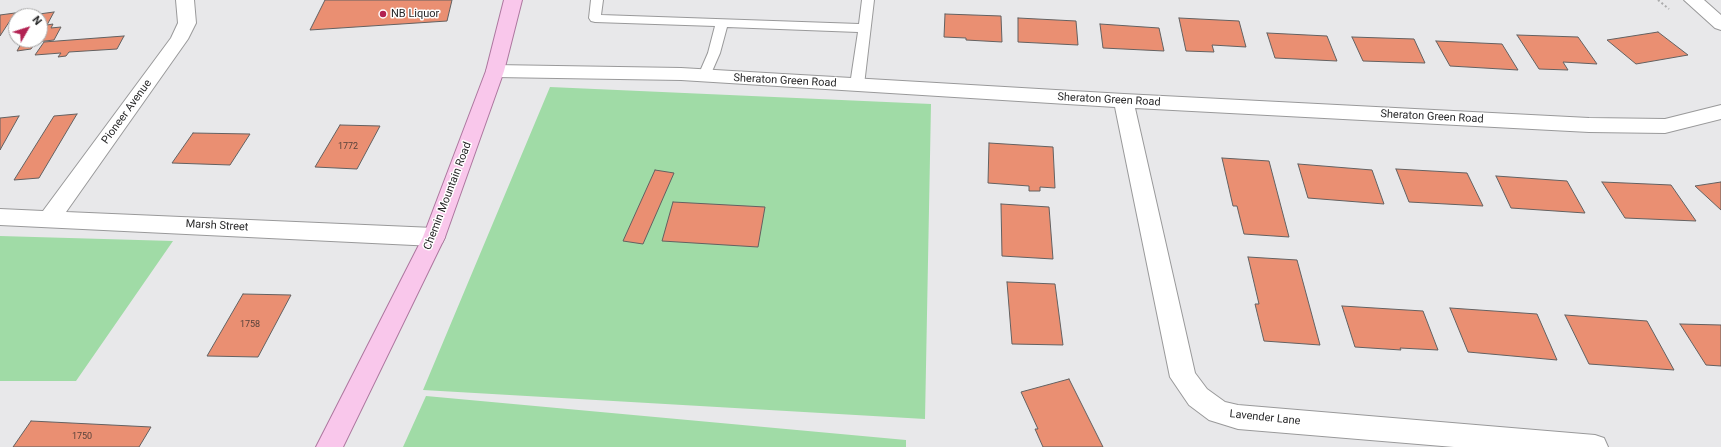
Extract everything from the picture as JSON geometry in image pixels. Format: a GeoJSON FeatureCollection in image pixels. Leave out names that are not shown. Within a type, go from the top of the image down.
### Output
{"type":"FeatureCollection","features":[{"type":"Feature","properties":{"kind":"main road","name":"Chemin Mountain Road"},"geometry":{"type":"LineString","coordinates":[[328,447],[355,398],[434,237],[495,71],[513,0]]}},
{"type":"Feature","properties":{"kind":"street","name":"Pioneer Avenue"},"geometry":{"type":"LineString","coordinates":[[50,218],[179,39],[186,23],[187,10],[185,0]]}},
{"type":"Feature","properties":{"kind":"street"},"geometry":{"type":"LineString","coordinates":[[1693,0],[1721,24]]}},
{"type":"Feature","properties":{"kind":"street","name":"Sheraton Green Road"},"geometry":{"type":"LineString","coordinates":[[495,71],[534,70],[704,76],[1124,101],[1590,125],[1665,126],[1721,112]]}},
{"type":"Feature","properties":{"kind":"street","name":"Lavender Lane"},"geometry":{"type":"LineString","coordinates":[[1124,101],[1183,377],[1198,397],[1218,412],[1238,417],[1595,447]]}},
{"type":"Feature","properties":{"kind":"street","name":"Marsh Street"},"geometry":{"type":"LineString","coordinates":[[0,217],[50,218],[434,237]]}},
{"type":"Feature","properties":{"kind":"lane"},"geometry":{"type":"LineString","coordinates":[[597,0],[595,18],[864,28]]}},
{"type":"Feature","properties":{"kind":"lane"},"geometry":{"type":"LineString","coordinates":[[857,85],[868,0]]}},
{"type":"Feature","properties":{"kind":"lane"},"geometry":{"type":"LineString","coordinates":[[704,76],[714,54],[722,23]]}},
{"type":"Feature","properties":{"kind":"green space"},"geometry":{"type":"Polygon","coordinates":[[[550,87],[931,104],[925,419],[423,390],[550,87]]]}},
{"type":"Feature","properties":{"kind":"green space"},"geometry":{"type":"Polygon","coordinates":[[[0,236],[173,241],[76,381],[0,381],[0,236]]]}},
{"type":"Feature","properties":{"kind":"green space"},"geometry":{"type":"Polygon","coordinates":[[[426,396],[906,440],[906,447],[403,447],[426,396]]]}},
{"type":"Feature","properties":{"kind":"building","name":"NB Liquor"},"geometry":{"type":"Polygon","coordinates":[[[325,0],[452,0],[447,21],[310,30],[325,0]]]}},
{"type":"Feature","properties":{"kind":"building"},"geometry":{"type":"Polygon","coordinates":[[[54,12],[48,23],[48,13],[54,12]]]}},
{"type":"Feature","properties":{"kind":"building"},"geometry":{"type":"Polygon","coordinates":[[[8,14],[8,24],[0,36],[0,15],[8,14]]]}},
{"type":"Feature","properties":{"kind":"building"},"geometry":{"type":"Polygon","coordinates":[[[945,14],[1001,16],[1002,42],[944,37],[945,14]]]}},
{"type":"Feature","properties":{"kind":"building"},"geometry":{"type":"Polygon","coordinates":[[[1018,18],[1076,21],[1078,45],[1018,42],[1018,18]]]}},
{"type":"Feature","properties":{"kind":"building"},"geometry":{"type":"Polygon","coordinates":[[[1179,18],[1239,21],[1246,47],[1212,45],[1214,52],[1186,51],[1179,18]]]}},
{"type":"Feature","properties":{"kind":"building"},"geometry":{"type":"Polygon","coordinates":[[[53,24],[51,28],[61,27],[54,40],[48,41],[48,25],[53,24]]]}},
{"type":"Feature","properties":{"kind":"building"},"geometry":{"type":"Polygon","coordinates":[[[1100,24],[1159,28],[1164,51],[1103,48],[1100,24]]]}},
{"type":"Feature","properties":{"kind":"building"},"geometry":{"type":"Polygon","coordinates":[[[1658,32],[1688,55],[1636,64],[1607,40],[1658,32]]]}},
{"type":"Feature","properties":{"kind":"building"},"geometry":{"type":"Polygon","coordinates":[[[1267,33],[1327,36],[1337,61],[1275,58],[1267,33]]]}},
{"type":"Feature","properties":{"kind":"building"},"geometry":{"type":"Polygon","coordinates":[[[1517,35],[1578,37],[1597,64],[1563,62],[1568,70],[1539,69],[1517,35]]]}},
{"type":"Feature","properties":{"kind":"building"},"geometry":{"type":"Polygon","coordinates":[[[124,36],[117,49],[69,52],[66,56],[58,57],[61,53],[35,55],[40,48],[48,48],[48,42],[124,36]]]}},
{"type":"Feature","properties":{"kind":"building"},"geometry":{"type":"Polygon","coordinates":[[[1352,37],[1414,39],[1425,63],[1363,61],[1352,37]]]}},
{"type":"Feature","properties":{"kind":"building"},"geometry":{"type":"Polygon","coordinates":[[[1436,41],[1502,44],[1518,70],[1450,66],[1436,41]]]}},
{"type":"Feature","properties":{"kind":"building"},"geometry":{"type":"Polygon","coordinates":[[[19,48],[32,48],[31,49],[17,51],[19,48]]]}},
{"type":"Feature","properties":{"kind":"building"},"geometry":{"type":"Polygon","coordinates":[[[77,114],[39,178],[14,180],[54,116],[77,114]]]}},
{"type":"Feature","properties":{"kind":"building"},"geometry":{"type":"Polygon","coordinates":[[[19,116],[0,150],[0,118],[19,116]]]}},
{"type":"Feature","properties":{"kind":"building"},"geometry":{"type":"Polygon","coordinates":[[[340,125],[380,126],[357,169],[315,167],[340,125]]]}},
{"type":"Feature","properties":{"kind":"building"},"geometry":{"type":"Polygon","coordinates":[[[193,133],[250,134],[230,165],[172,163],[193,133]]]}},
{"type":"Feature","properties":{"kind":"building"},"geometry":{"type":"Polygon","coordinates":[[[989,143],[1053,147],[1055,188],[1040,187],[1040,191],[1029,191],[1029,186],[988,183],[989,143]]]}},
{"type":"Feature","properties":{"kind":"building"},"geometry":{"type":"Polygon","coordinates":[[[1222,158],[1269,161],[1289,237],[1244,234],[1237,206],[1233,206],[1222,158]]]}},
{"type":"Feature","properties":{"kind":"building"},"geometry":{"type":"Polygon","coordinates":[[[1298,164],[1372,170],[1384,204],[1308,198],[1298,164]]]}},
{"type":"Feature","properties":{"kind":"building"},"geometry":{"type":"Polygon","coordinates":[[[1396,169],[1467,173],[1483,206],[1409,202],[1396,169]]]}},
{"type":"Feature","properties":{"kind":"building"},"geometry":{"type":"Polygon","coordinates":[[[655,170],[674,173],[643,244],[623,241],[655,170]]]}},
{"type":"Feature","properties":{"kind":"building"},"geometry":{"type":"Polygon","coordinates":[[[1496,176],[1567,181],[1585,213],[1511,208],[1496,176]]]}},
{"type":"Feature","properties":{"kind":"building"},"geometry":{"type":"Polygon","coordinates":[[[1602,182],[1671,185],[1696,221],[1625,218],[1602,182]]]}},
{"type":"Feature","properties":{"kind":"building"},"geometry":{"type":"Polygon","coordinates":[[[1721,182],[1721,210],[1695,186],[1721,182]]]}},
{"type":"Feature","properties":{"kind":"building"},"geometry":{"type":"Polygon","coordinates":[[[673,202],[765,207],[758,247],[662,241],[673,202]]]}},
{"type":"Feature","properties":{"kind":"building"},"geometry":{"type":"Polygon","coordinates":[[[1001,204],[1049,207],[1053,259],[1002,256],[1001,204]]]}},
{"type":"Feature","properties":{"kind":"building"},"geometry":{"type":"Polygon","coordinates":[[[1248,257],[1297,260],[1320,345],[1264,341],[1255,304],[1259,304],[1248,257]]]}},
{"type":"Feature","properties":{"kind":"building"},"geometry":{"type":"Polygon","coordinates":[[[1007,282],[1055,284],[1063,345],[1012,344],[1007,282]]]}},
{"type":"Feature","properties":{"kind":"building"},"geometry":{"type":"Polygon","coordinates":[[[243,294],[291,295],[258,357],[207,356],[243,294]]]}},
{"type":"Feature","properties":{"kind":"building"},"geometry":{"type":"Polygon","coordinates":[[[1342,306],[1423,311],[1438,350],[1400,348],[1401,350],[1355,347],[1342,306]]]}},
{"type":"Feature","properties":{"kind":"building"},"geometry":{"type":"Polygon","coordinates":[[[1450,308],[1537,314],[1557,360],[1468,352],[1450,308]]]}},
{"type":"Feature","properties":{"kind":"building"},"geometry":{"type":"Polygon","coordinates":[[[1565,315],[1647,321],[1674,370],[1589,364],[1565,315]]]}},
{"type":"Feature","properties":{"kind":"building"},"geometry":{"type":"Polygon","coordinates":[[[1680,324],[1721,325],[1721,366],[1706,365],[1680,324]]]}},
{"type":"Feature","properties":{"kind":"building"},"geometry":{"type":"Polygon","coordinates":[[[1069,379],[1103,447],[1043,447],[1035,429],[1038,429],[1021,392],[1069,379]]]}},
{"type":"Feature","properties":{"kind":"building"},"geometry":{"type":"Polygon","coordinates":[[[31,421],[151,427],[139,447],[13,447],[31,421]]]}},
{"type":"Feature","properties":{"kind":"place","name":"NB Liquor"},"geometry":{"type":"Point","coordinates":[383,14]}}]}
